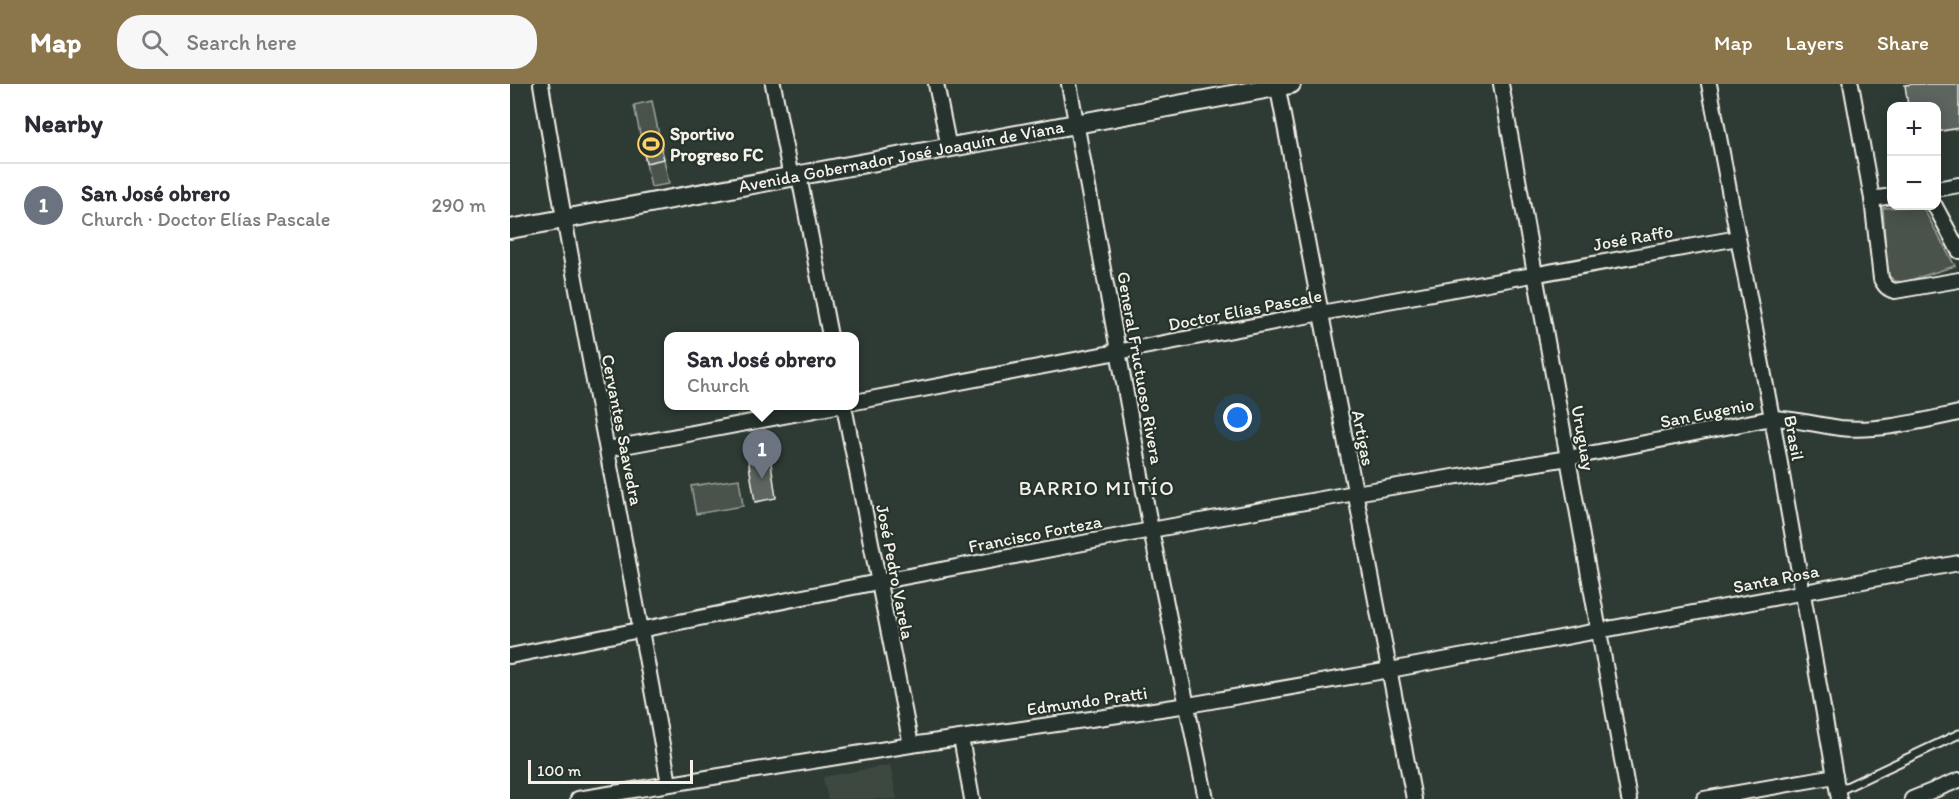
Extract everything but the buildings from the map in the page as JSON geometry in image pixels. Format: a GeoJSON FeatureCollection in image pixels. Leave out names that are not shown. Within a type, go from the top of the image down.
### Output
{"type":"FeatureCollection","features":[{"type":"Feature","properties":{"kind":"street","name":"Cervantes Saavedra"},"geometry":{"type":"LineString","coordinates":[[541,84],[563,219],[608,449],[669,784]]}},
{"type":"Feature","properties":{"kind":"street"},"geometry":{"type":"LineString","coordinates":[[773,84],[829,332]]}},
{"type":"Feature","properties":{"kind":"street"},"geometry":{"type":"LineString","coordinates":[[936,84],[949,148]]}},
{"type":"Feature","properties":{"kind":"street","name":"General Fructuoso Rivera"},"geometry":{"type":"LineString","coordinates":[[1069,84],[1151,530],[1206,799]]}},
{"type":"Feature","properties":{"kind":"street","name":"Uruguay"},"geometry":{"type":"LineString","coordinates":[[1501,84],[1629,799]]}},
{"type":"Feature","properties":{"kind":"street","name":"Brasil"},"geometry":{"type":"LineString","coordinates":[[1710,84],[1839,795]]}},
{"type":"Feature","properties":{"kind":"street"},"geometry":{"type":"LineString","coordinates":[[1851,84],[1872,199],[1881,279],[1888,289],[1895,291],[1959,280]]}},
{"type":"Feature","properties":{"kind":"street","name":"Avenida Gobernador José Joaquín de Viana"},"geometry":{"type":"LineString","coordinates":[[510,229],[1282,85]]}},
{"type":"Feature","properties":{"kind":"street","name":"Artigas"},"geometry":{"type":"LineString","coordinates":[[1282,85],[1321,313],[1414,799]]}},
{"type":"Feature","properties":{"kind":"street"},"geometry":{"type":"LineString","coordinates":[[1941,188],[1959,185]]}},
{"type":"Feature","properties":{"kind":"street"},"geometry":{"type":"LineString","coordinates":[[1872,199],[1887,197]]}},
{"type":"Feature","properties":{"kind":"street"},"geometry":{"type":"LineString","coordinates":[[1937,210],[1959,251]]}},
{"type":"Feature","properties":{"kind":"street","name":"José Raffo"},"geometry":{"type":"LineString","coordinates":[[1535,274],[1738,238]]}},
{"type":"Feature","properties":{"kind":"street","name":"Doctor Elías Pascale"},"geometry":{"type":"LineString","coordinates":[[859,401],[1535,274]]}},
{"type":"Feature","properties":{"kind":"street"},"geometry":{"type":"LineString","coordinates":[[608,449],[810,410]]}},
{"type":"Feature","properties":{"kind":"street","name":"José Pedro Varela"},"geometry":{"type":"LineString","coordinates":[[845,410],[911,745]]}},
{"type":"Feature","properties":{"kind":"street","name":"San Eugenio"},"geometry":{"type":"LineString","coordinates":[[1569,459],[1772,418],[1794,419],[1841,428],[1875,428],[1959,412]]}},
{"type":"Feature","properties":{"kind":"street","name":"Francisco Forteza"},"geometry":{"type":"LineString","coordinates":[[510,656],[1151,530],[1355,493],[1569,459]]}},
{"type":"Feature","properties":{"kind":"street","name":"Santa Rosa"},"geometry":{"type":"LineString","coordinates":[[1599,632],[1959,563]]}},
{"type":"Feature","properties":{"kind":"street","name":"Edmundo Pratti"},"geometry":{"type":"LineString","coordinates":[[578,799],[911,745],[1188,705],[1599,632]]}},
{"type":"Feature","properties":{"kind":"street"},"geometry":{"type":"LineString","coordinates":[[961,738],[972,799]]}},
{"type":"Feature","properties":{"kind":"street"},"geometry":{"type":"LineString","coordinates":[[1704,799],[1835,776]]}},
{"type":"Feature","properties":{"kind":"street"},"geometry":{"type":"LineString","coordinates":[[1912,799],[1959,780]]}},
{"type":"Feature","properties":{"kind":"lane"},"geometry":{"type":"LineString","coordinates":[[1839,795],[1959,734]]}},
{"type":"Feature","properties":{"kind":"shaded area","name":"Sportivo Progreso FC"},"geometry":{"type":"Polygon","coordinates":[[[652,101],[669,184],[651,187],[634,105],[652,101]]]}},
{"type":"Feature","properties":{"kind":"shaded area"},"geometry":{"type":"Polygon","coordinates":[[[1883,208],[1887,208],[1887,210],[1924,210],[1955,266],[1904,282],[1895,281],[1887,274],[1883,208]]]}},
{"type":"Feature","properties":{"kind":"shaded area"},"geometry":{"type":"Polygon","coordinates":[[[739,479],[743,506],[696,514],[691,486],[739,479]]]}},
{"type":"Feature","properties":{"kind":"shaded area"},"geometry":{"type":"Polygon","coordinates":[[[890,765],[897,799],[828,799],[823,777],[890,765]]]}},
{"type":"Feature","properties":{"kind":"place","name":"Sportivo Progreso FC"},"geometry":{"type":"Point","coordinates":[651,144]}},
{"type":"Feature","properties":{"kind":"place","name":"San José obrero"},"geometry":{"type":"Point","coordinates":[762,479]}},
{"type":"Feature","properties":{"kind":"district","name":"BARRIO MI TÍO"},"geometry":{"type":"Point","coordinates":[1097,488]}}]}
